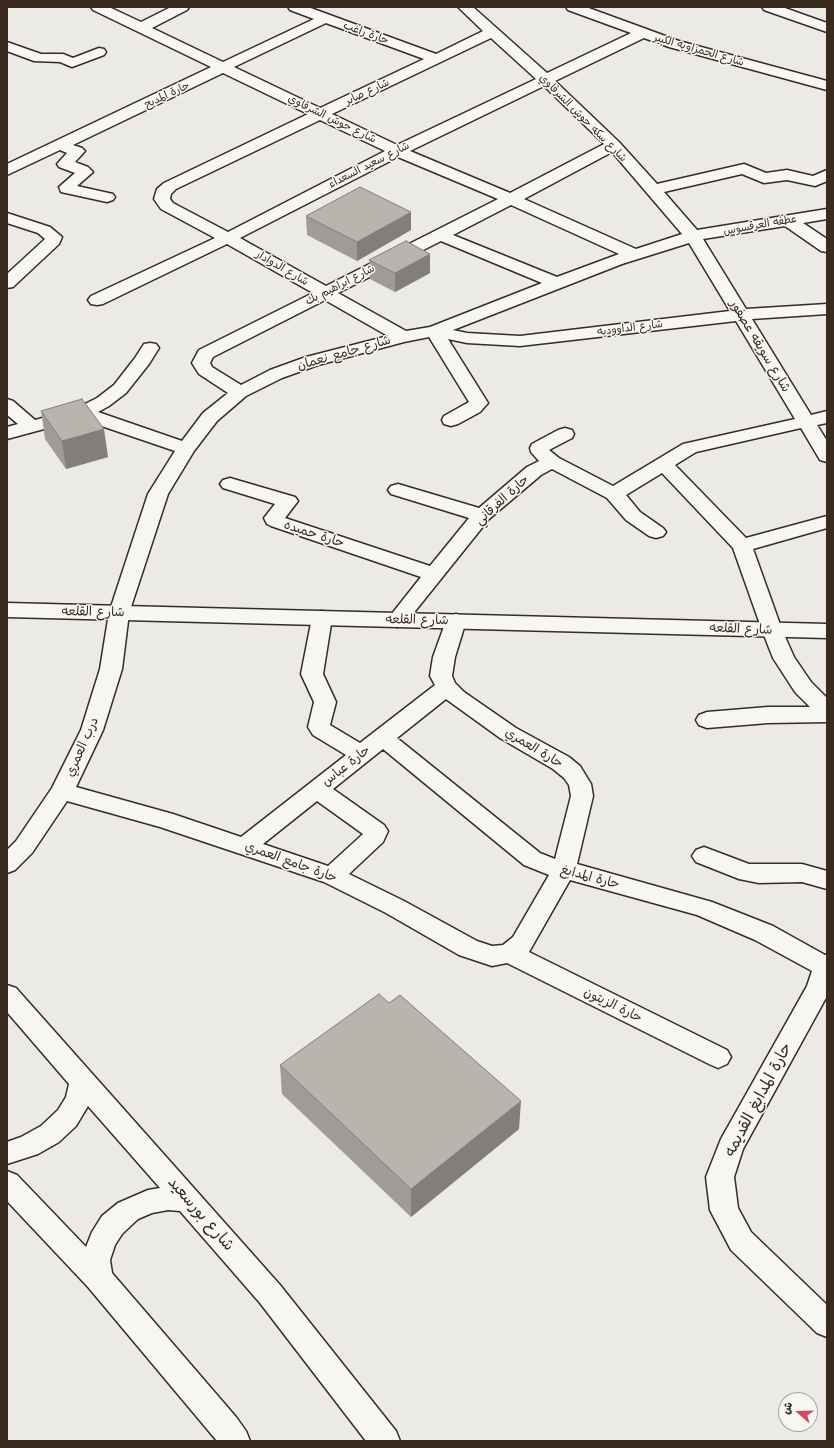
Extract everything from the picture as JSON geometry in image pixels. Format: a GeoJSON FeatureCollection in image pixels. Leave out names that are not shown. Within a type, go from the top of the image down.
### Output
{"type":"FeatureCollection","features":[{"type":"Feature","properties":{"kind":"street","name":"شارع حوش الشرقاوي"},"geometry":{"type":"LineString","coordinates":[[98,7],[397,150],[634,254]]}},
{"type":"Feature","properties":{"kind":"street"},"geometry":{"type":"LineString","coordinates":[[141,28],[182,7]]}},
{"type":"Feature","properties":{"kind":"street","name":"حارة راغب"},"geometry":{"type":"LineString","coordinates":[[295,7],[437,59]]}},
{"type":"Feature","properties":{"kind":"street","name":"شارع سكه حوش الشرقاوي"},"geometry":{"type":"LineString","coordinates":[[465,7],[546,80],[614,145],[693,236]]}},
{"type":"Feature","properties":{"kind":"street","name":"شارع الحمزاويه الكبير"},"geometry":{"type":"LineString","coordinates":[[573,7],[674,44],[827,86]]}},
{"type":"Feature","properties":{"kind":"street"},"geometry":{"type":"LineString","coordinates":[[595,16],[612,7]]}},
{"type":"Feature","properties":{"kind":"street"},"geometry":{"type":"LineString","coordinates":[[769,7],[827,28]]}},
{"type":"Feature","properties":{"kind":"street","name":"حارة المديح"},"geometry":{"type":"LineString","coordinates":[[7,170],[225,68],[326,18]]}},
{"type":"Feature","properties":{"kind":"street","name":"شارع صابر"},"geometry":{"type":"LineString","coordinates":[[162,199],[163,192],[170,186],[492,32]]}},
{"type":"Feature","properties":{"kind":"street","name":"شارع سعيد السعداء"},"geometry":{"type":"LineString","coordinates":[[97,300],[228,238],[397,150],[642,33]]}},
{"type":"Feature","properties":{"kind":"street"},"geometry":{"type":"LineString","coordinates":[[7,46],[39,58],[62,58],[72,63],[99,52]]}},
{"type":"Feature","properties":{"kind":"street"},"geometry":{"type":"LineString","coordinates":[[60,145],[77,151],[65,164],[85,172],[67,187],[67,189],[107,197]]}},
{"type":"Feature","properties":{"kind":"street","name":"شارع ابراهيم بك"},"geometry":{"type":"LineString","coordinates":[[240,392],[205,370],[201,363],[205,354],[511,199],[614,145]]}},
{"type":"Feature","properties":{"kind":"street"},"geometry":{"type":"LineString","coordinates":[[653,190],[744,170],[764,178],[787,175],[815,180],[827,175]]}},
{"type":"Feature","properties":{"kind":"street","name":"شارع الدوادار"},"geometry":{"type":"LineString","coordinates":[[162,199],[167,206],[228,238],[403,337]]}},
{"type":"Feature","properties":{"kind":"street","name":"عطفه العرقسوس"},"geometry":{"type":"LineString","coordinates":[[693,236],[827,214]]}},
{"type":"Feature","properties":{"kind":"street"},"geometry":{"type":"LineString","coordinates":[[7,218],[44,230],[54,237],[53,241],[7,284]]}},
{"type":"Feature","properties":{"kind":"street"},"geometry":{"type":"LineString","coordinates":[[788,220],[827,247]]}},
{"type":"Feature","properties":{"kind":"street"},"geometry":{"type":"LineString","coordinates":[[440,235],[557,283]]}},
{"type":"Feature","properties":{"kind":"street","name":"شارع جامع نعمان"},"geometry":{"type":"LineString","coordinates":[[119,612],[158,494],[186,449],[210,417],[240,392],[276,374],[312,361],[403,337],[434,331],[634,254],[693,236]]}},
{"type":"Feature","properties":{"kind":"street","name":"شارع سويقه عصفور"},"geometry":{"type":"LineString","coordinates":[[693,236],[827,456]]}},
{"type":"Feature","properties":{"kind":"street","name":"شارع الداووديه"},"geometry":{"type":"LineString","coordinates":[[434,331],[467,338],[520,341],[741,315],[827,308]]}},
{"type":"Feature","properties":{"kind":"street"},"geometry":{"type":"LineString","coordinates":[[434,331],[479,402],[474,408],[451,420]]}},
{"type":"Feature","properties":{"kind":"street"},"geometry":{"type":"LineString","coordinates":[[7,433],[82,413],[103,402],[120,389],[143,360],[150,348]]}},
{"type":"Feature","properties":{"kind":"street"},"geometry":{"type":"LineString","coordinates":[[7,405],[31,426]]}},
{"type":"Feature","properties":{"kind":"street"},"geometry":{"type":"LineString","coordinates":[[82,413],[186,449]]}},
{"type":"Feature","properties":{"kind":"street"},"geometry":{"type":"LineString","coordinates":[[614,494],[690,448],[827,417]]}},
{"type":"Feature","properties":{"kind":"street"},"geometry":{"type":"LineString","coordinates":[[565,434],[539,448],[540,452],[552,462],[614,494],[633,516],[656,532]]}},
{"type":"Feature","properties":{"kind":"street","name":"حارة الفرقاني"},"geometry":{"type":"LineString","coordinates":[[397,620],[482,515],[534,472],[552,462]]}},
{"type":"Feature","properties":{"kind":"street"},"geometry":{"type":"LineString","coordinates":[[664,464],[742,546],[772,630],[784,658],[803,687],[827,711]]}},
{"type":"Feature","properties":{"kind":"street","name":"حارة حميده"},"geometry":{"type":"LineString","coordinates":[[230,484],[288,501],[274,518],[274,520],[278,522],[434,574]]}},
{"type":"Feature","properties":{"kind":"street"},"geometry":{"type":"LineString","coordinates":[[398,490],[482,515]]}},
{"type":"Feature","properties":{"kind":"street"},"geometry":{"type":"LineString","coordinates":[[742,546],[827,522]]}},
{"type":"Feature","properties":{"kind":"street","name":"شارع القلعه"},"geometry":{"type":"LineString","coordinates":[[7,610],[827,631]]}},
{"type":"Feature","properties":{"kind":"street","name":"درب العمري"},"geometry":{"type":"LineString","coordinates":[[7,864],[24,847],[62,790],[95,722],[111,670],[119,612]]}},
{"type":"Feature","properties":{"kind":"street"},"geometry":{"type":"LineString","coordinates":[[322,618],[312,674],[326,702],[320,727],[321,730],[361,754]]}},
{"type":"Feature","properties":{"kind":"street"},"geometry":{"type":"LineString","coordinates":[[447,687],[441,676],[444,657],[456,622]]}},
{"type":"Feature","properties":{"kind":"street","name":"حارة عباس"},"geometry":{"type":"LineString","coordinates":[[245,846],[447,687]]}},
{"type":"Feature","properties":{"kind":"street","name":"حارة العمري"},"geometry":{"type":"LineString","coordinates":[[447,687],[456,697],[508,733],[561,763],[572,772],[580,784],[582,796],[564,869],[522,944],[509,953]]}},
{"type":"Feature","properties":{"kind":"street"},"geometry":{"type":"LineString","coordinates":[[707,720],[768,715],[827,714]]}},
{"type":"Feature","properties":{"kind":"street","name":"حارة المدابغ"},"geometry":{"type":"LineString","coordinates":[[382,737],[532,859],[547,866],[564,869],[704,908],[764,933],[826,965]]}},
{"type":"Feature","properties":{"kind":"street"},"geometry":{"type":"LineString","coordinates":[[316,789],[376,831],[375,836],[332,876]]}},
{"type":"Feature","properties":{"kind":"street","name":"حارة جامع العمري"},"geometry":{"type":"LineString","coordinates":[[62,790],[165,820],[332,876],[468,948],[492,956],[509,953]]}},
{"type":"Feature","properties":{"kind":"street"},"geometry":{"type":"LineString","coordinates":[[704,856],[747,873],[802,873],[827,880]]}},
{"type":"Feature","properties":{"kind":"street","name":"حارة الزيتون"},"geometry":{"type":"LineString","coordinates":[[509,953],[718,1057]]}},
{"type":"Feature","properties":{"kind":"street","name":"حارة المدابغ القديمه"},"geometry":{"type":"LineString","coordinates":[[826,965],[819,987],[730,1147],[720,1177],[724,1210],[741,1241],[827,1324]]}},
{"type":"Feature","properties":{"kind":"street","name":"شارع بورسعيد"},"geometry":{"type":"LineString","coordinates":[[7,995],[270,1294],[386,1441]]}},
{"type":"Feature","properties":{"kind":"street"},"geometry":{"type":"LineString","coordinates":[[7,1153],[29,1146],[56,1129],[67,1118],[78,1100],[83,1081]]}},
{"type":"Feature","properties":{"kind":"street"},"geometry":{"type":"LineString","coordinates":[[7,1182],[98,1278],[225,1427],[235,1441]]}},
{"type":"Feature","properties":{"kind":"street"},"geometry":{"type":"LineString","coordinates":[[98,1278],[96,1260],[102,1241],[112,1225],[123,1215],[128,1211],[148,1202],[168,1198],[188,1200]]}},
{"type":"Feature","properties":{"kind":"building"},"geometry":{"type":"Polygon","coordinates":[[[360,187],[411,212],[357,242],[306,216],[360,187]]]}},
{"type":"Feature","properties":{"kind":"building"},"geometry":{"type":"Polygon","coordinates":[[[406,241],[430,254],[395,273],[369,260],[406,241]]]}},
{"type":"Feature","properties":{"kind":"building"},"geometry":{"type":"Polygon","coordinates":[[[82,399],[104,429],[62,441],[41,411],[82,399]]]}},
{"type":"Feature","properties":{"kind":"building"},"geometry":{"type":"Polygon","coordinates":[[[379,994],[389,1003],[400,995],[521,1101],[411,1189],[280,1065],[379,994]]]}}]}
